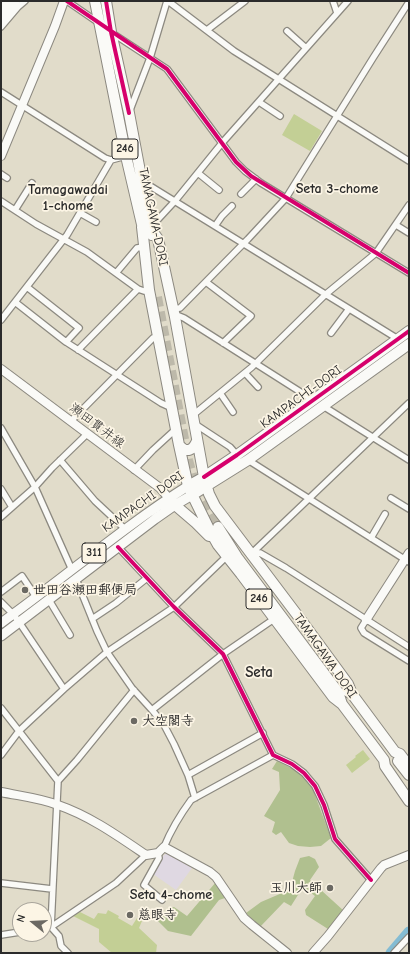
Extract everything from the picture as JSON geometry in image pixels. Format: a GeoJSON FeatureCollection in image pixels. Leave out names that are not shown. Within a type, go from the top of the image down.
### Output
{"type":"FeatureCollection","features":[{"type":"Feature","properties":{"kind":"highway"},"geometry":{"type":"LineString","coordinates":[[1,7],[5,1]]}},
{"type":"Feature","properties":{"kind":"highway"},"geometry":{"type":"LineString","coordinates":[[1,20],[15,1]]}},
{"type":"Feature","properties":{"kind":"highway","name":"TAMAGAWA-DORI"},"geometry":{"type":"LineString","coordinates":[[95,1],[126,156],[146,227],[160,298]]}},
{"type":"Feature","properties":{"kind":"highway","name":"TAMAGAWA-DORI"},"geometry":{"type":"LineString","coordinates":[[106,1],[142,181],[146,227]]}},
{"type":"Feature","properties":{"kind":"highway","name":"246"},"geometry":{"type":"LineString","coordinates":[[146,227],[143,290],[158,336],[179,446],[190,490],[219,525],[251,554],[348,684],[352,694]]}},
{"type":"Feature","properties":{"kind":"highway","name":"246"},"geometry":{"type":"LineString","coordinates":[[146,227],[158,239],[174,313],[205,482],[215,506],[219,525],[218,545],[333,697],[342,704]]}},
{"type":"Feature","properties":{"kind":"highway","name":"KAMPACHI-DORI"},"geometry":{"type":"LineString","coordinates":[[205,482],[220,466],[409,331]]}},
{"type":"Feature","properties":{"kind":"highway","name":"KAMPACHI DORI"},"geometry":{"type":"LineString","coordinates":[[190,490],[248,460],[408,345]]}},
{"type":"Feature","properties":{"kind":"highway"},"geometry":{"type":"LineString","coordinates":[[179,446],[185,450],[189,450],[195,446],[197,441]]}},
{"type":"Feature","properties":{"kind":"highway"},"geometry":{"type":"LineString","coordinates":[[201,460],[204,464],[209,466],[220,466]]}},
{"type":"Feature","properties":{"kind":"highway"},"geometry":{"type":"LineString","coordinates":[[172,502],[218,545]]}},
{"type":"Feature","properties":{"kind":"highway","name":"TAMAGAWA DORI"},"geometry":{"type":"LineString","coordinates":[[219,525],[227,530],[343,688],[352,694],[395,752],[400,754],[409,766]]}},
{"type":"Feature","properties":{"kind":"highway","name":"TAMAGAWA DORI"},"geometry":{"type":"LineString","coordinates":[[219,525],[237,557],[338,692],[342,704],[384,760],[384,766],[409,801]]}},
{"type":"Feature","properties":{"kind":"highway","name":"246"},"geometry":{"type":"LineString","coordinates":[[395,752],[396,757],[409,775]]}},
{"type":"Feature","properties":{"kind":"highway","name":"246"},"geometry":{"type":"LineString","coordinates":[[384,760],[390,764],[409,790]]}},
{"type":"Feature","properties":{"kind":"main road","name":"KAMPACHI DORI"},"geometry":{"type":"LineString","coordinates":[[1,623],[125,529],[190,490]]}},
{"type":"Feature","properties":{"kind":"main road","name":"KAMPACHI DORI"},"geometry":{"type":"LineString","coordinates":[[1,636],[118,547],[172,502]]}},
{"type":"Feature","properties":{"kind":"street"},"geometry":{"type":"LineString","coordinates":[[1,27],[24,1]]}},
{"type":"Feature","properties":{"kind":"street"},"geometry":{"type":"LineString","coordinates":[[1,156],[4,142],[22,106],[65,1],[167,69],[240,166],[256,180],[409,273]]}},
{"type":"Feature","properties":{"kind":"street"},"geometry":{"type":"LineString","coordinates":[[129,113],[150,58],[167,1],[234,51],[409,160]]}},
{"type":"Feature","properties":{"kind":"street"},"geometry":{"type":"LineString","coordinates":[[207,30],[245,1]]}},
{"type":"Feature","properties":{"kind":"street"},"geometry":{"type":"LineString","coordinates":[[333,1],[337,14]]}},
{"type":"Feature","properties":{"kind":"street"},"geometry":{"type":"LineString","coordinates":[[146,227],[175,201],[222,143],[348,1]]}},
{"type":"Feature","properties":{"kind":"street"},"geometry":{"type":"LineString","coordinates":[[313,400],[174,313],[206,282],[286,198],[409,2]]}},
{"type":"Feature","properties":{"kind":"street"},"geometry":{"type":"LineString","coordinates":[[287,31],[306,48]]}},
{"type":"Feature","properties":{"kind":"street"},"geometry":{"type":"LineString","coordinates":[[1,92],[106,158],[111,160],[126,156]]}},
{"type":"Feature","properties":{"kind":"street"},"geometry":{"type":"LineString","coordinates":[[259,102],[280,116]]}},
{"type":"Feature","properties":{"kind":"street"},"geometry":{"type":"LineString","coordinates":[[1,320],[64,239],[111,160]]}},
{"type":"Feature","properties":{"kind":"street"},"geometry":{"type":"LineString","coordinates":[[198,173],[219,190]]}},
{"type":"Feature","properties":{"kind":"street"},"geometry":{"type":"LineString","coordinates":[[1,174],[7,178]]}},
{"type":"Feature","properties":{"kind":"street"},"geometry":{"type":"LineString","coordinates":[[241,194],[256,180]]}},
{"type":"Feature","properties":{"kind":"street"},"geometry":{"type":"LineString","coordinates":[[142,181],[398,339]]}},
{"type":"Feature","properties":{"kind":"street"},"geometry":{"type":"LineString","coordinates":[[15,210],[32,183]]}},
{"type":"Feature","properties":{"kind":"street"},"geometry":{"type":"LineString","coordinates":[[1,201],[36,224],[87,252],[143,290],[78,350]]}},
{"type":"Feature","properties":{"kind":"street"},"geometry":{"type":"LineString","coordinates":[[237,455],[230,447],[194,419],[220,393],[256,364],[326,294],[376,253],[409,205]]}},
{"type":"Feature","properties":{"kind":"street"},"geometry":{"type":"LineString","coordinates":[[215,226],[232,206]]}},
{"type":"Feature","properties":{"kind":"street"},"geometry":{"type":"LineString","coordinates":[[80,213],[96,222]]}},
{"type":"Feature","properties":{"kind":"street"},"geometry":{"type":"LineString","coordinates":[[396,225],[409,233]]}},
{"type":"Feature","properties":{"kind":"street"},"geometry":{"type":"LineString","coordinates":[[116,273],[137,248],[144,247]]}},
{"type":"Feature","properties":{"kind":"street"},"geometry":{"type":"LineString","coordinates":[[206,282],[251,316],[223,343]]}},
{"type":"Feature","properties":{"kind":"street"},"geometry":{"type":"LineString","coordinates":[[27,287],[78,328],[66,342]]}},
{"type":"Feature","properties":{"kind":"street"},"geometry":{"type":"LineString","coordinates":[[15,302],[66,342],[161,403],[172,408]]}},
{"type":"Feature","properties":{"kind":"street"},"geometry":{"type":"LineString","coordinates":[[331,333],[349,309]]}},
{"type":"Feature","properties":{"kind":"street"},"geometry":{"type":"LineString","coordinates":[[71,421],[153,338],[158,336]]}},
{"type":"Feature","properties":{"kind":"street"},"geometry":{"type":"LineString","coordinates":[[1,517],[35,487],[87,434],[26,391],[3,371]]}},
{"type":"Feature","properties":{"kind":"street","name":"瀬田貫井線"},"geometry":{"type":"LineString","coordinates":[[3,371],[160,488],[172,502]]}},
{"type":"Feature","properties":{"kind":"street"},"geometry":{"type":"LineString","coordinates":[[245,373],[258,387]]}},
{"type":"Feature","properties":{"kind":"street"},"geometry":{"type":"LineString","coordinates":[[220,393],[233,412]]}},
{"type":"Feature","properties":{"kind":"street"},"geometry":{"type":"LineString","coordinates":[[251,554],[409,404]]}},
{"type":"Feature","properties":{"kind":"street"},"geometry":{"type":"LineString","coordinates":[[323,406],[409,460]]}},
{"type":"Feature","properties":{"kind":"street"},"geometry":{"type":"LineString","coordinates":[[1,428],[35,487],[72,570]]}},
{"type":"Feature","properties":{"kind":"street"},"geometry":{"type":"LineString","coordinates":[[134,470],[176,429]]}},
{"type":"Feature","properties":{"kind":"street"},"geometry":{"type":"LineString","coordinates":[[60,460],[95,501],[125,529]]}},
{"type":"Feature","properties":{"kind":"street"},"geometry":{"type":"LineString","coordinates":[[248,460],[371,538],[408,558],[362,628],[364,633],[409,661]]}},
{"type":"Feature","properties":{"kind":"street"},"geometry":{"type":"LineString","coordinates":[[1,489],[12,507]]}},
{"type":"Feature","properties":{"kind":"street"},"geometry":{"type":"LineString","coordinates":[[391,498],[409,509]]}},
{"type":"Feature","properties":{"kind":"street"},"geometry":{"type":"LineString","coordinates":[[371,538],[385,514]]}},
{"type":"Feature","properties":{"kind":"street"},"geometry":{"type":"LineString","coordinates":[[118,547],[174,607],[223,654],[273,754],[292,764],[304,773],[315,786],[324,805],[335,839],[371,880]]}},
{"type":"Feature","properties":{"kind":"street"},"geometry":{"type":"LineString","coordinates":[[251,554],[260,553],[286,568],[409,647]]}},
{"type":"Feature","properties":{"kind":"street"},"geometry":{"type":"LineString","coordinates":[[1,756],[19,731],[64,689],[107,652],[174,607],[227,556]]}},
{"type":"Feature","properties":{"kind":"street"},"geometry":{"type":"LineString","coordinates":[[1,592],[22,576],[36,597]]}},
{"type":"Feature","properties":{"kind":"street"},"geometry":{"type":"LineString","coordinates":[[92,619],[116,603],[148,578]]}},
{"type":"Feature","properties":{"kind":"street"},"geometry":{"type":"LineString","coordinates":[[76,579],[107,652],[134,690],[163,724],[188,775],[195,798]]}},
{"type":"Feature","properties":{"kind":"street"},"geometry":{"type":"LineString","coordinates":[[49,600],[70,635]]}},
{"type":"Feature","properties":{"kind":"street"},"geometry":{"type":"LineString","coordinates":[[1,602],[19,622],[64,689]]}},
{"type":"Feature","properties":{"kind":"street"},"geometry":{"type":"LineString","coordinates":[[152,710],[223,654],[274,619]]}},
{"type":"Feature","properties":{"kind":"street"},"geometry":{"type":"LineString","coordinates":[[52,902],[58,781],[134,690]]}},
{"type":"Feature","properties":{"kind":"street"},"geometry":{"type":"LineString","coordinates":[[1,708],[58,781]]}},
{"type":"Feature","properties":{"kind":"street"},"geometry":{"type":"LineString","coordinates":[[188,775],[263,733]]}},
{"type":"Feature","properties":{"kind":"street"},"geometry":{"type":"LineString","coordinates":[[162,900],[144,885],[159,858],[161,850],[169,835],[191,800],[273,754]]}},
{"type":"Feature","properties":{"kind":"street"},"geometry":{"type":"LineString","coordinates":[[1,792],[57,804],[91,820],[146,855]]}},
{"type":"Feature","properties":{"kind":"street"},"geometry":{"type":"LineString","coordinates":[[52,926],[116,883],[146,855],[161,850],[210,872],[216,878],[244,918],[282,952]]}},
{"type":"Feature","properties":{"kind":"street"},"geometry":{"type":"LineString","coordinates":[[313,953],[371,880],[384,866],[409,855]]}},
{"type":"Feature","properties":{"kind":"street"},"geometry":{"type":"LineString","coordinates":[[1,883],[52,889]]}},
{"type":"Feature","properties":{"kind":"street"},"geometry":{"type":"LineString","coordinates":[[52,928],[59,936],[61,946],[68,953]]}},
{"type":"Feature","properties":{"kind":"street"},"geometry":{"type":"LineString","coordinates":[[1,935],[12,933]]}},
{"type":"Feature","properties":{"kind":"street"},"geometry":{"type":"LineString","coordinates":[[394,953],[409,936]]}},
{"type":"Feature","properties":{"kind":"shaded area"},"geometry":{"type":"Polygon","coordinates":[[[167,853],[192,868],[176,890],[153,874],[163,856],[167,853]]]}},
{"type":"Feature","properties":{"kind":"green space"},"geometry":{"type":"Polygon","coordinates":[[[294,114],[322,131],[310,151],[282,135],[294,114]]]}},
{"type":"Feature","properties":{"kind":"green space"},"geometry":{"type":"Polygon","coordinates":[[[363,750],[370,759],[352,773],[346,765],[363,750]]]}},
{"type":"Feature","properties":{"kind":"green space"},"geometry":{"type":"Polygon","coordinates":[[[277,761],[297,771],[312,787],[331,838],[321,846],[298,846],[289,843],[281,832],[276,835],[272,832],[275,822],[264,816],[280,790],[279,772],[272,769],[277,761]]]}},
{"type":"Feature","properties":{"kind":"green space"},"geometry":{"type":"Polygon","coordinates":[[[309,856],[315,859],[319,867],[310,880],[344,911],[328,929],[306,915],[305,910],[315,896],[303,887],[291,906],[284,902],[260,927],[246,913],[261,902],[282,893],[292,882],[300,858],[309,856]]]}},
{"type":"Feature","properties":{"kind":"green space"},"geometry":{"type":"Polygon","coordinates":[[[216,882],[225,895],[225,898],[219,900],[191,936],[168,931],[158,921],[166,909],[174,907],[187,916],[216,882]]]}},
{"type":"Feature","properties":{"kind":"green space"},"geometry":{"type":"Polygon","coordinates":[[[108,910],[132,926],[137,918],[142,921],[139,928],[157,945],[156,953],[112,953],[99,942],[99,929],[73,916],[80,912],[94,919],[98,913],[106,914],[108,910]]]}},
{"type":"Feature","properties":{"kind":"waterway"},"geometry":{"type":"LineString","coordinates":[[391,953],[409,932]]}},
{"type":"Feature","properties":{"kind":"tunnel"},"geometry":{"type":"LineString","coordinates":[[157,297],[188,460],[193,478],[218,527]]}},
{"type":"Feature","properties":{"kind":"cycle path"},"geometry":{"type":"LineString","coordinates":[[67,1],[167,69],[236,162],[251,176],[409,273]]}},
{"type":"Feature","properties":{"kind":"cycle path"},"geometry":{"type":"LineString","coordinates":[[106,1],[111,32],[129,113]]}},
{"type":"Feature","properties":{"kind":"cycle path"},"geometry":{"type":"LineString","coordinates":[[204,477],[237,455],[409,331]]}},
{"type":"Feature","properties":{"kind":"cycle path"},"geometry":{"type":"LineString","coordinates":[[118,547],[174,607],[223,654],[273,755],[292,764],[304,773],[315,786],[324,805],[335,839],[371,880]]}},
{"type":"Feature","properties":{"kind":"place","name":"世田谷瀬田郵便局"},"geometry":{"type":"Point","coordinates":[25,590]}},
{"type":"Feature","properties":{"kind":"place","name":"大空閣寺"},"geometry":{"type":"Point","coordinates":[134,721]}},
{"type":"Feature","properties":{"kind":"place","name":"玉川大師"},"geometry":{"type":"Point","coordinates":[330,888]}},
{"type":"Feature","properties":{"kind":"place","name":"慈眼寺"},"geometry":{"type":"Point","coordinates":[130,915]}},
{"type":"Feature","properties":{"kind":"district","name":"Seta 3-chome"},"geometry":{"type":"Point","coordinates":[337,189]}},
{"type":"Feature","properties":{"kind":"district","name":"Tamagawadai 1-chome"},"geometry":{"type":"Point","coordinates":[68,198]}},
{"type":"Feature","properties":{"kind":"district","name":"Seta"},"geometry":{"type":"Point","coordinates":[259,673]}},
{"type":"Feature","properties":{"kind":"district","name":"Seta 4-chome"},"geometry":{"type":"Point","coordinates":[171,895]}}]}
